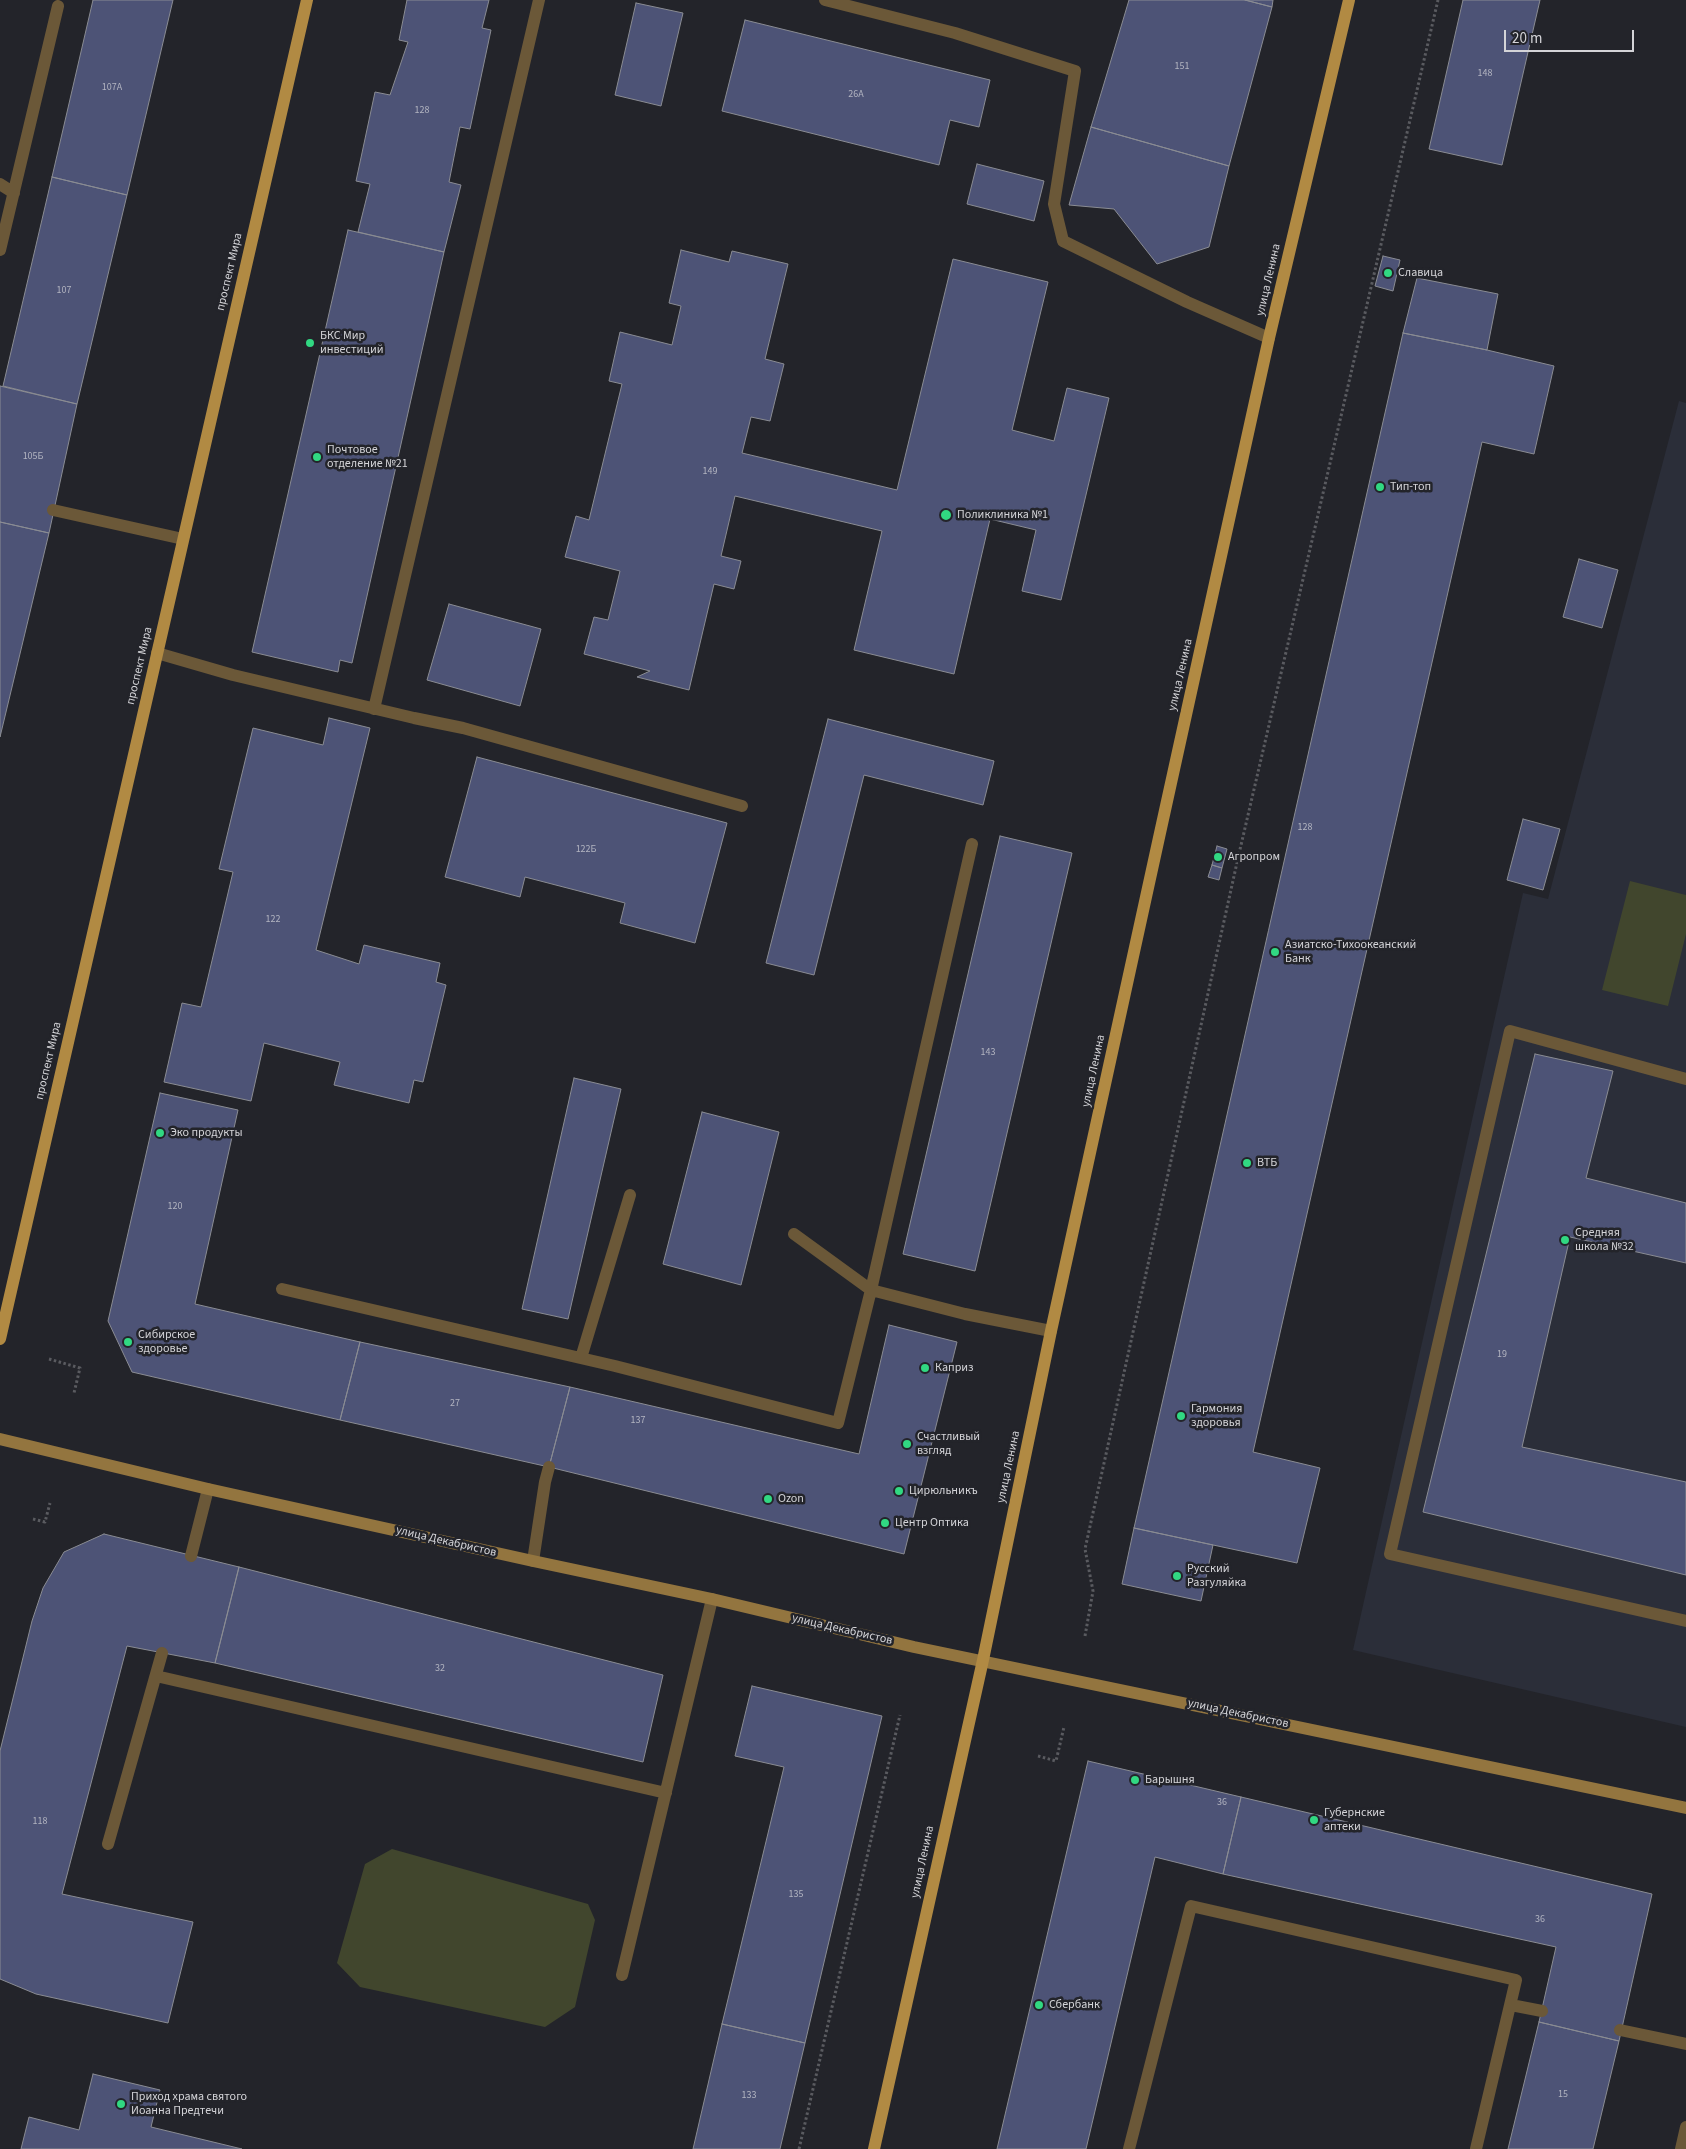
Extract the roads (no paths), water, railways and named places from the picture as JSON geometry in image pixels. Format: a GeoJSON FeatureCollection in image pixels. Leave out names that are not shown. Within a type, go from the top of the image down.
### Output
{"type":"FeatureCollection","features":[{"type":"Feature","properties":{"kind":"main road","name":"проспект Мира"},"geometry":{"type":"LineString","coordinates":[[0,1339],[307,0]]}},
{"type":"Feature","properties":{"kind":"main road","name":"улица Ленина"},"geometry":{"type":"LineString","coordinates":[[874,2149],[983,1660],[1051,1331],[1269,338],[1349,0]]}},
{"type":"Feature","properties":{"kind":"street"},"geometry":{"type":"LineString","coordinates":[[374,708],[539,0]]}},
{"type":"Feature","properties":{"kind":"street"},"geometry":{"type":"LineString","coordinates":[[825,0],[955,33],[1075,71],[1054,204],[1063,241],[1187,302],[1269,338]]}},
{"type":"Feature","properties":{"kind":"street"},"geometry":{"type":"LineString","coordinates":[[0,250],[58,6]]}},
{"type":"Feature","properties":{"kind":"street"},"geometry":{"type":"LineString","coordinates":[[0,184],[14,193]]}},
{"type":"Feature","properties":{"kind":"street"},"geometry":{"type":"LineString","coordinates":[[53,510],[183,539]]}},
{"type":"Feature","properties":{"kind":"street"},"geometry":{"type":"LineString","coordinates":[[157,653],[233,675],[463,728],[742,806]]}},
{"type":"Feature","properties":{"kind":"street"},"geometry":{"type":"LineString","coordinates":[[282,1289],[581,1358],[838,1423],[871,1290],[972,844]]}},
{"type":"Feature","properties":{"kind":"street"},"geometry":{"type":"LineString","coordinates":[[1686,1078],[1510,1031],[1390,1554],[1686,1621]]}},
{"type":"Feature","properties":{"kind":"street"},"geometry":{"type":"LineString","coordinates":[[581,1358],[630,1195]]}},
{"type":"Feature","properties":{"kind":"street"},"geometry":{"type":"LineString","coordinates":[[794,1234],[871,1290],[964,1314],[1051,1331]]}},
{"type":"Feature","properties":{"kind":"street","name":"улица Декабристов"},"geometry":{"type":"LineString","coordinates":[[0,1439],[208,1489],[712,1599],[914,1647],[1686,1808]]}},
{"type":"Feature","properties":{"kind":"street"},"geometry":{"type":"LineString","coordinates":[[533,1561],[549,1467]]}},
{"type":"Feature","properties":{"kind":"street"},"geometry":{"type":"LineString","coordinates":[[191,1556],[208,1489]]}},
{"type":"Feature","properties":{"kind":"street"},"geometry":{"type":"LineString","coordinates":[[622,1975],[712,1599]]}},
{"type":"Feature","properties":{"kind":"street"},"geometry":{"type":"LineString","coordinates":[[108,1844],[162,1653]]}},
{"type":"Feature","properties":{"kind":"street"},"geometry":{"type":"LineString","coordinates":[[156,1676],[666,1793]]}},
{"type":"Feature","properties":{"kind":"street"},"geometry":{"type":"LineString","coordinates":[[1129,2149],[1191,1906],[1516,1980],[1476,2149]]}},
{"type":"Feature","properties":{"kind":"street"},"geometry":{"type":"LineString","coordinates":[[1511,2005],[1542,2011]]}},
{"type":"Feature","properties":{"kind":"street"},"geometry":{"type":"LineString","coordinates":[[1620,2030],[1686,2044]]}},
{"type":"Feature","properties":{"kind":"street"},"geometry":{"type":"LineString","coordinates":[[1681,2149],[1686,2127]]}},
{"type":"Feature","properties":{"kind":"place","name":"Славица"},"geometry":{"type":"Point","coordinates":[1388,273]}},
{"type":"Feature","properties":{"kind":"place","name":"БКС Мир инвестиций"},"geometry":{"type":"Point","coordinates":[310,343]}},
{"type":"Feature","properties":{"kind":"place","name":"Почтовое отделение №21"},"geometry":{"type":"Point","coordinates":[317,457]}},
{"type":"Feature","properties":{"kind":"place","name":"Тип-топ"},"geometry":{"type":"Point","coordinates":[1380,487]}},
{"type":"Feature","properties":{"kind":"place","name":"Поликлиника №1"},"geometry":{"type":"Point","coordinates":[946,515]}},
{"type":"Feature","properties":{"kind":"place","name":"Агропром"},"geometry":{"type":"Point","coordinates":[1218,857]}},
{"type":"Feature","properties":{"kind":"place","name":"Азиатско-Тихоокеанский Банк"},"geometry":{"type":"Point","coordinates":[1275,952]}},
{"type":"Feature","properties":{"kind":"place","name":"Эко продукты"},"geometry":{"type":"Point","coordinates":[160,1133]}},
{"type":"Feature","properties":{"kind":"place","name":"ВТБ"},"geometry":{"type":"Point","coordinates":[1247,1163]}},
{"type":"Feature","properties":{"kind":"place","name":"Средняя школа №32"},"geometry":{"type":"Point","coordinates":[1565,1240]}},
{"type":"Feature","properties":{"kind":"place","name":"Сибирское здоровье"},"geometry":{"type":"Point","coordinates":[128,1342]}},
{"type":"Feature","properties":{"kind":"place","name":"Каприз"},"geometry":{"type":"Point","coordinates":[925,1368]}},
{"type":"Feature","properties":{"kind":"place","name":"Гармония здоровья"},"geometry":{"type":"Point","coordinates":[1181,1416]}},
{"type":"Feature","properties":{"kind":"place","name":"Счастливый взгляд"},"geometry":{"type":"Point","coordinates":[907,1444]}},
{"type":"Feature","properties":{"kind":"place","name":"Цирюльникъ"},"geometry":{"type":"Point","coordinates":[899,1491]}},
{"type":"Feature","properties":{"kind":"place","name":"Ozon"},"geometry":{"type":"Point","coordinates":[768,1499]}},
{"type":"Feature","properties":{"kind":"place","name":"Центр Оптика"},"geometry":{"type":"Point","coordinates":[885,1523]}},
{"type":"Feature","properties":{"kind":"place","name":"Русский Разгуляйка"},"geometry":{"type":"Point","coordinates":[1177,1576]}},
{"type":"Feature","properties":{"kind":"place","name":"Барышня"},"geometry":{"type":"Point","coordinates":[1135,1780]}},
{"type":"Feature","properties":{"kind":"place","name":"Губернские аптеки"},"geometry":{"type":"Point","coordinates":[1314,1820]}},
{"type":"Feature","properties":{"kind":"place","name":"Сбербанк"},"geometry":{"type":"Point","coordinates":[1039,2005]}},
{"type":"Feature","properties":{"kind":"place","name":"Приход храма святого Иоанна Предтечи"},"geometry":{"type":"Point","coordinates":[121,2104]}}]}
